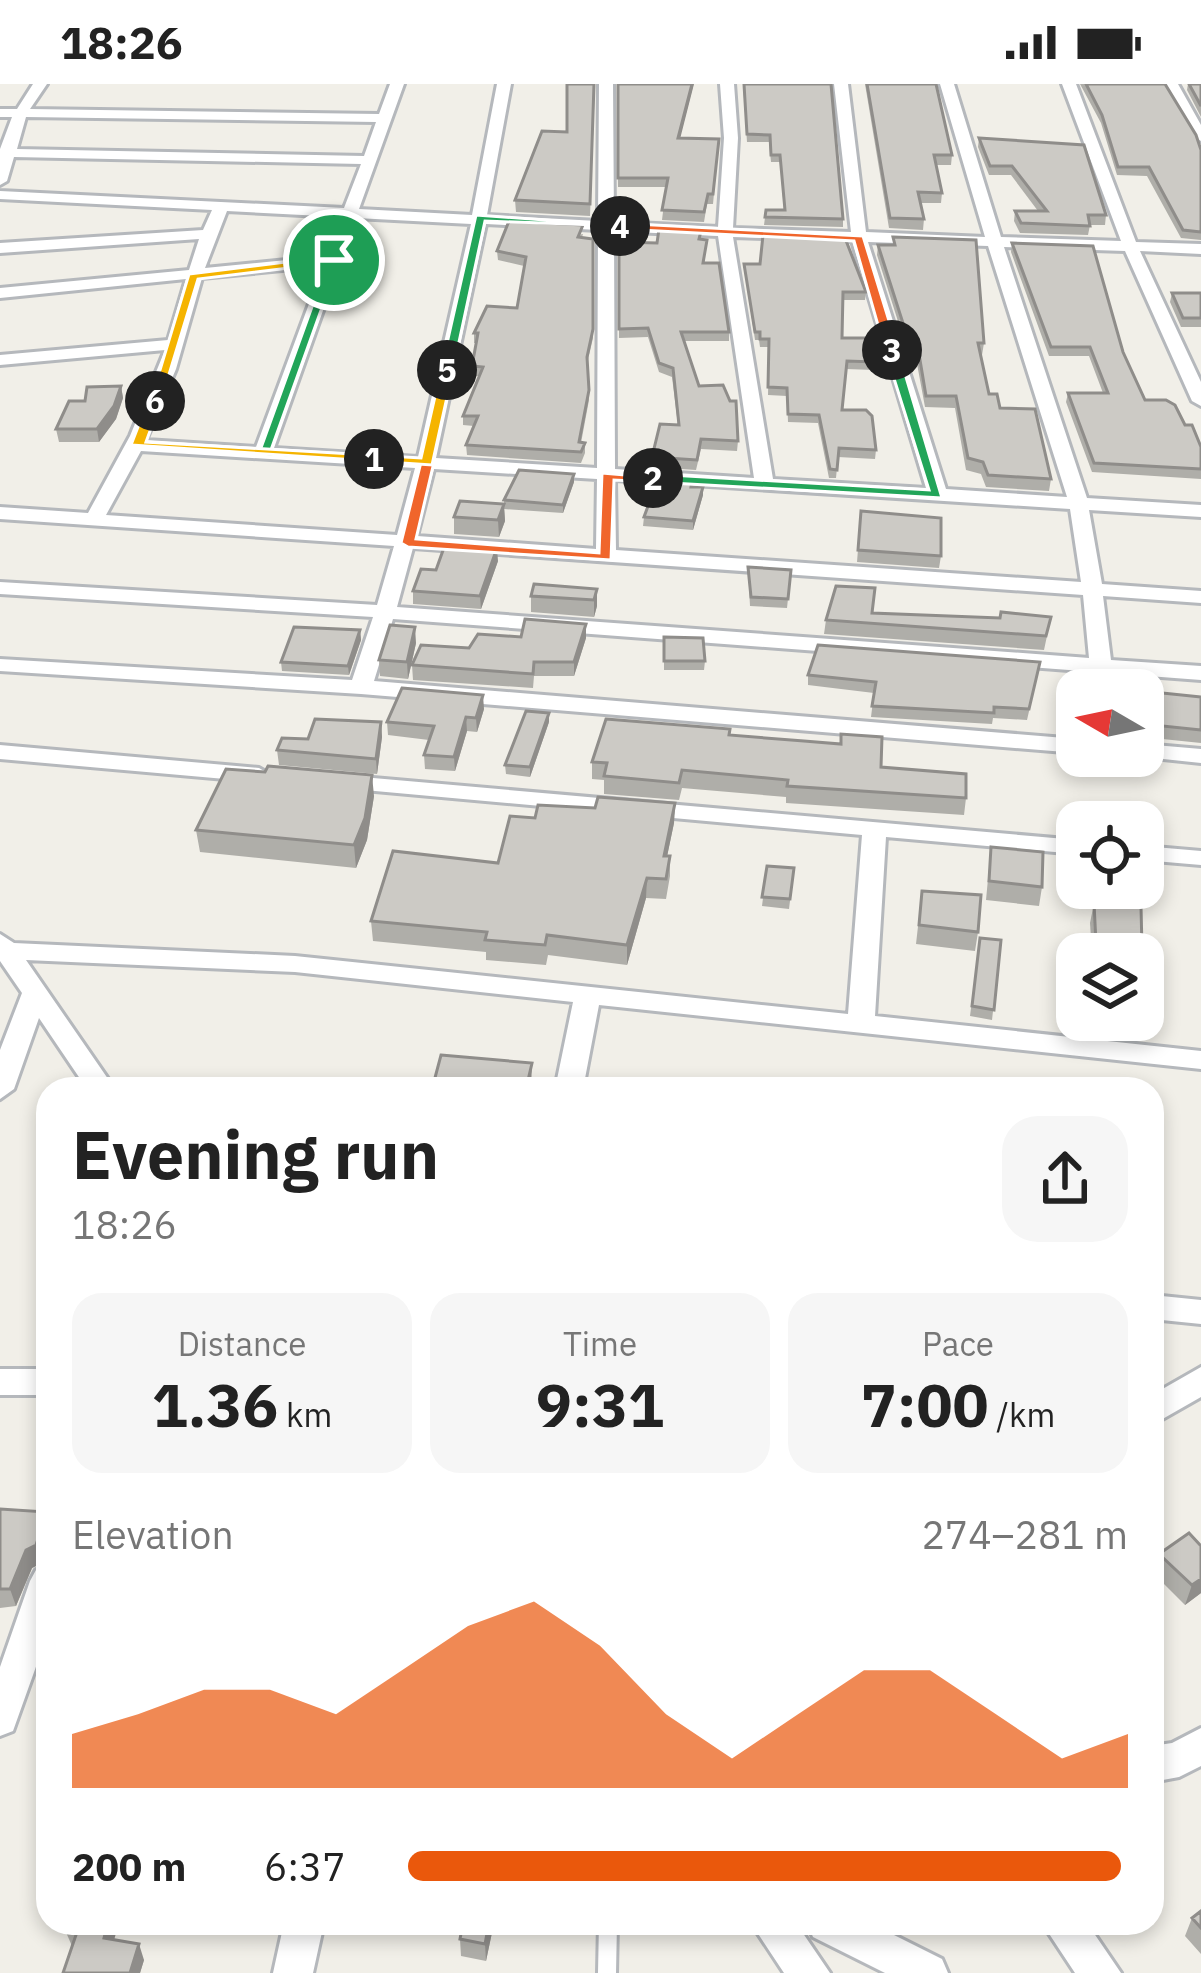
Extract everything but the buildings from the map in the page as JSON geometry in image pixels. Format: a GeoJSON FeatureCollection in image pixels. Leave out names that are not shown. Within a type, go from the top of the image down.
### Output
{"type":"FeatureCollection","features":[{"type":"Feature","properties":{"kind":"street"},"geometry":{"type":"LineString","coordinates":[[0,181],[4,154],[20,114],[40,84]]}},
{"type":"Feature","properties":{"kind":"street"},"geometry":{"type":"LineString","coordinates":[[263,453],[397,84]]}},
{"type":"Feature","properties":{"kind":"street"},"geometry":{"type":"LineString","coordinates":[[361,688],[408,543],[480,218],[504,84]]}},
{"type":"Feature","properties":{"kind":"street"},"geometry":{"type":"LineString","coordinates":[[606,84],[606,557]]}},
{"type":"Feature","properties":{"kind":"street"},"geometry":{"type":"LineString","coordinates":[[727,84],[731,138],[725,232],[765,485]]}},
{"type":"Feature","properties":{"kind":"street"},"geometry":{"type":"LineString","coordinates":[[841,84],[859,238],[938,495]]}},
{"type":"Feature","properties":{"kind":"street"},"geometry":{"type":"LineString","coordinates":[[946,84],[969,175],[996,243],[1078,504],[1101,665]]}},
{"type":"Feature","properties":{"kind":"street"},"geometry":{"type":"LineString","coordinates":[[1069,84],[1131,248],[1201,401]]}},
{"type":"Feature","properties":{"kind":"street"},"geometry":{"type":"LineString","coordinates":[[1171,84],[1201,137]]}},
{"type":"Feature","properties":{"kind":"street"},"geometry":{"type":"LineString","coordinates":[[0,113],[386,118]]}},
{"type":"Feature","properties":{"kind":"street"},"geometry":{"type":"LineString","coordinates":[[4,154],[371,160]]}},
{"type":"Feature","properties":{"kind":"street"},"geometry":{"type":"LineString","coordinates":[[0,195],[725,232],[1201,249]]}},
{"type":"Feature","properties":{"kind":"street"},"geometry":{"type":"LineString","coordinates":[[93,521],[138,445],[176,344],[207,234],[222,205]]}},
{"type":"Feature","properties":{"kind":"street"},"geometry":{"type":"LineString","coordinates":[[0,248],[207,234]]}},
{"type":"Feature","properties":{"kind":"street"},"geometry":{"type":"LineString","coordinates":[[0,293],[334,260]]}},
{"type":"Feature","properties":{"kind":"street"},"geometry":{"type":"LineString","coordinates":[[0,360],[176,344]]}},
{"type":"Feature","properties":{"kind":"street"},"geometry":{"type":"LineString","coordinates":[[138,445],[1201,511]]}},
{"type":"Feature","properties":{"kind":"street"},"geometry":{"type":"LineString","coordinates":[[0,513],[1201,597]]}},
{"type":"Feature","properties":{"kind":"street"},"geometry":{"type":"LineString","coordinates":[[0,588],[1201,673]]}},
{"type":"Feature","properties":{"kind":"street"},"geometry":{"type":"LineString","coordinates":[[0,665],[361,688],[1056,744]]}},
{"type":"Feature","properties":{"kind":"street"},"geometry":{"type":"LineString","coordinates":[[0,752],[1056,846]]}},
{"type":"Feature","properties":{"kind":"street"},"geometry":{"type":"LineString","coordinates":[[1164,753],[1201,756]]}},
{"type":"Feature","properties":{"kind":"street"},"geometry":{"type":"LineString","coordinates":[[861,1024],[874,830]]}},
{"type":"Feature","properties":{"kind":"street"},"geometry":{"type":"LineString","coordinates":[[1164,855],[1201,859]]}},
{"type":"Feature","properties":{"kind":"street"},"geometry":{"type":"LineString","coordinates":[[2,948],[296,964],[1201,1060]]}},
{"type":"Feature","properties":{"kind":"street"},"geometry":{"type":"LineString","coordinates":[[2,948],[92,1077]]}},
{"type":"Feature","properties":{"kind":"street"},"geometry":{"type":"LineString","coordinates":[[571,1077],[588,995]]}},
{"type":"Feature","properties":{"kind":"street"},"geometry":{"type":"LineString","coordinates":[[0,1088],[33,996]]}},
{"type":"Feature","properties":{"kind":"street"},"geometry":{"type":"LineString","coordinates":[[1164,1308],[1201,1312]]}},
{"type":"Feature","properties":{"kind":"street"},"geometry":{"type":"LineString","coordinates":[[1164,1404],[1201,1380]]}},
{"type":"Feature","properties":{"kind":"street"},"geometry":{"type":"LineString","coordinates":[[0,1382],[36,1382]]}},
{"type":"Feature","properties":{"kind":"street"},"geometry":{"type":"LineString","coordinates":[[0,1719],[36,1616]]}},
{"type":"Feature","properties":{"kind":"street"},"geometry":{"type":"LineString","coordinates":[[1164,1762],[1179,1760],[1201,1744]]}},
{"type":"Feature","properties":{"kind":"street"},"geometry":{"type":"LineString","coordinates":[[293,1973],[301,1935]]}},
{"type":"Feature","properties":{"kind":"street"},"geometry":{"type":"LineString","coordinates":[[780,1935],[810,1973]]}},
{"type":"Feature","properties":{"kind":"street"},"geometry":{"type":"LineString","coordinates":[[851,1935],[928,1973]]}},
{"type":"Feature","properties":{"kind":"street"},"geometry":{"type":"LineString","coordinates":[[1072,1935],[1101,1973]]}},
{"type":"Feature","properties":{"kind":"lane"},"geometry":{"type":"LineString","coordinates":[[607,1973],[608,1935]]}},
{"type":"Feature","properties":{"kind":"route"},"geometry":{"type":"LineString","coordinates":[[334,260],[193,276],[176,344],[138,445],[263,453],[427,462],[480,218],[859,238],[938,495],[607,476],[606,557],[408,543],[427,462],[263,453],[334,260]]}}]}
